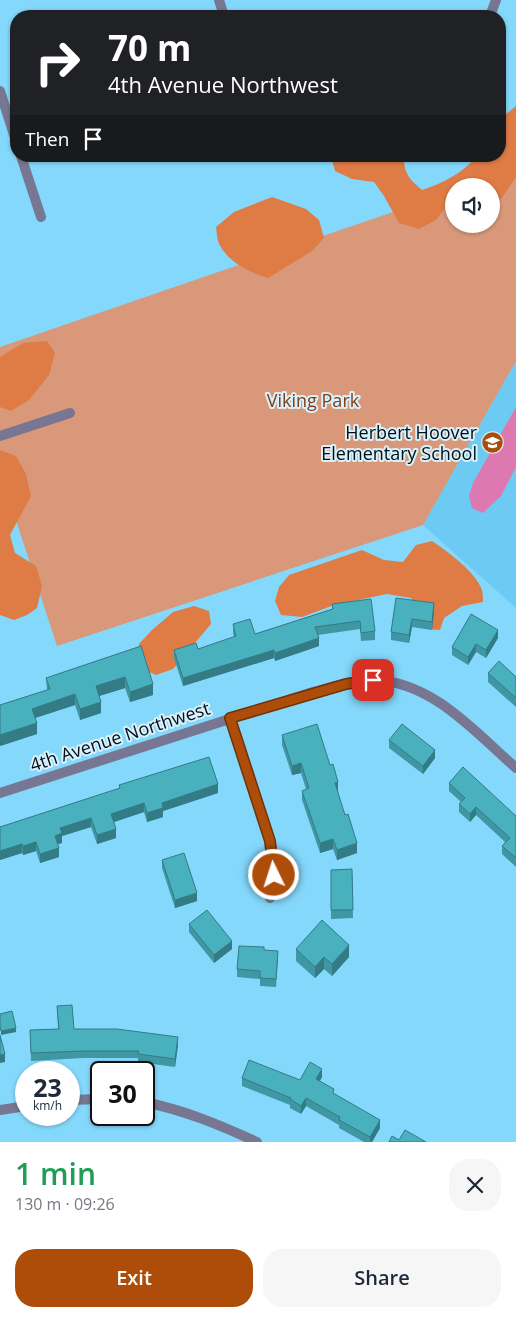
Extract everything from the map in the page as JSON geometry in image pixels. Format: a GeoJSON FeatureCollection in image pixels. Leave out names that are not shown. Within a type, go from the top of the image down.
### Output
{"type":"FeatureCollection","features":[{"type":"Feature","properties":{"kind":"street"},"geometry":{"type":"LineString","coordinates":[[0,92],[10,123]]}},
{"type":"Feature","properties":{"kind":"street"},"geometry":{"type":"LineString","coordinates":[[23,162],[41,217]]}},
{"type":"Feature","properties":{"kind":"street"},"geometry":{"type":"LineString","coordinates":[[0,436],[70,413]]}},
{"type":"Feature","properties":{"kind":"street","name":"4th Avenue Northwest"},"geometry":{"type":"LineString","coordinates":[[0,793],[230,718],[346,684],[373,680],[398,684],[423,692],[447,708],[516,768]]}},
{"type":"Feature","properties":{"kind":"street"},"geometry":{"type":"LineString","coordinates":[[230,718],[270,841],[274,867],[270,898]]}},
{"type":"Feature","properties":{"kind":"street"},"geometry":{"type":"LineString","coordinates":[[155,1104],[193,1115],[257,1142]]}},
{"type":"Feature","properties":{"kind":"street"},"geometry":{"type":"LineString","coordinates":[[0,1110],[15,1108]]}},
{"type":"Feature","properties":{"kind":"shaded area"},"geometry":{"type":"Polygon","coordinates":[[[516,106],[516,177],[501,199],[500,178],[450,178],[471,162],[506,162],[506,114],[516,106]]]}},
{"type":"Feature","properties":{"kind":"shaded area"},"geometry":{"type":"Polygon","coordinates":[[[333,162],[404,162],[406,172],[422,190],[445,181],[445,208],[436,220],[419,229],[399,223],[374,182],[352,179],[335,171],[333,162]]]}},
{"type":"Feature","properties":{"kind":"shaded area"},"geometry":{"type":"Polygon","coordinates":[[[272,197],[306,209],[319,220],[324,238],[312,251],[268,278],[235,263],[220,245],[216,227],[234,212],[272,197]]]}},
{"type":"Feature","properties":{"kind":"shaded area"},"geometry":{"type":"Polygon","coordinates":[[[47,341],[55,353],[49,375],[29,400],[11,411],[0,407],[0,357],[23,343],[47,341]]]}},
{"type":"Feature","properties":{"kind":"shaded area","name":"Herbert Hoover Elementary School"},"geometry":{"type":"Polygon","coordinates":[[[516,361],[516,608],[423,525],[516,361]]]}},
{"type":"Feature","properties":{"kind":"shaded area"},"geometry":{"type":"Polygon","coordinates":[[[516,407],[516,467],[501,496],[483,513],[472,508],[469,496],[473,483],[516,407]]]}},
{"type":"Feature","properties":{"kind":"shaded area"},"geometry":{"type":"Polygon","coordinates":[[[0,450],[16,456],[26,474],[31,496],[10,535],[15,553],[36,566],[42,586],[37,608],[27,615],[14,620],[0,615],[0,450]]]}},
{"type":"Feature","properties":{"kind":"shaded area"},"geometry":{"type":"Polygon","coordinates":[[[432,541],[453,556],[474,576],[479,583],[483,595],[483,602],[462,606],[444,618],[440,630],[425,629],[421,616],[411,598],[387,594],[334,605],[302,617],[281,615],[275,601],[279,587],[289,575],[362,550],[384,560],[403,562],[416,545],[432,541]]]}},
{"type":"Feature","properties":{"kind":"shaded area"},"geometry":{"type":"Polygon","coordinates":[[[194,606],[209,611],[211,624],[173,669],[156,675],[145,670],[138,653],[139,644],[173,612],[194,606]]]}},
{"type":"Feature","properties":{"kind":"green space","name":"Viking Park"},"geometry":{"type":"Polygon","coordinates":[[[516,169],[516,361],[423,525],[57,646],[0,471],[0,347],[445,194],[445,233],[500,233],[500,180],[516,169]]]}},
{"type":"Feature","properties":{"kind":"building"},"geometry":{"type":"Polygon","coordinates":[[[396,598],[434,603],[432,622],[412,619],[409,635],[391,632],[396,598]]]}},
{"type":"Feature","properties":{"kind":"building"},"geometry":{"type":"Polygon","coordinates":[[[371,599],[375,631],[361,633],[360,621],[315,627],[319,638],[275,653],[274,650],[183,678],[174,650],[196,643],[198,649],[236,636],[233,624],[250,619],[255,634],[333,609],[332,604],[371,599]]]}},
{"type":"Feature","properties":{"kind":"building"},"geometry":{"type":"Polygon","coordinates":[[[471,614],[498,630],[486,650],[476,644],[468,657],[452,647],[471,614]]]}},
{"type":"Feature","properties":{"kind":"building"},"geometry":{"type":"Polygon","coordinates":[[[141,646],[153,684],[130,692],[125,677],[96,686],[101,702],[80,709],[75,694],[32,709],[37,723],[0,735],[0,705],[50,689],[46,678],[141,646]]]}},
{"type":"Feature","properties":{"kind":"building"},"geometry":{"type":"Polygon","coordinates":[[[499,661],[516,677],[516,698],[488,673],[499,661]]]}},
{"type":"Feature","properties":{"kind":"building"},"geometry":{"type":"Polygon","coordinates":[[[317,724],[330,765],[333,764],[338,782],[335,783],[345,815],[348,814],[357,843],[337,850],[333,839],[320,843],[302,791],[309,788],[301,763],[292,766],[282,735],[317,724]]]}},
{"type":"Feature","properties":{"kind":"building"},"geometry":{"type":"Polygon","coordinates":[[[402,724],[435,750],[423,766],[389,740],[402,724]]]}},
{"type":"Feature","properties":{"kind":"building"},"geometry":{"type":"Polygon","coordinates":[[[209,757],[218,784],[162,803],[163,808],[147,813],[144,803],[111,814],[116,829],[97,835],[91,818],[60,828],[62,833],[55,836],[59,848],[40,854],[36,842],[0,851],[0,827],[120,788],[119,785],[209,757]]]}},
{"type":"Feature","properties":{"kind":"building"},"geometry":{"type":"Polygon","coordinates":[[[463,767],[516,816],[516,858],[502,846],[510,838],[476,807],[470,814],[459,804],[465,798],[449,783],[463,767]]]}},
{"type":"Feature","properties":{"kind":"building"},"geometry":{"type":"Polygon","coordinates":[[[184,853],[197,893],[175,900],[162,860],[184,853]]]}},
{"type":"Feature","properties":{"kind":"building"},"geometry":{"type":"Polygon","coordinates":[[[352,869],[353,910],[331,910],[331,870],[352,869]]]}},
{"type":"Feature","properties":{"kind":"building"},"geometry":{"type":"Polygon","coordinates":[[[207,910],[232,941],[214,955],[189,924],[207,910]]]}},
{"type":"Feature","properties":{"kind":"building"},"geometry":{"type":"Polygon","coordinates":[[[322,920],[349,945],[332,964],[324,957],[315,967],[296,949],[322,920]]]}},
{"type":"Feature","properties":{"kind":"building"},"geometry":{"type":"Polygon","coordinates":[[[239,946],[264,947],[264,950],[278,951],[276,979],[260,978],[260,971],[237,969],[239,946]]]}},
{"type":"Feature","properties":{"kind":"building"},"geometry":{"type":"Polygon","coordinates":[[[72,1005],[74,1029],[117,1029],[178,1037],[175,1059],[138,1054],[139,1051],[31,1053],[30,1030],[59,1029],[57,1006],[72,1005]]]}},
{"type":"Feature","properties":{"kind":"building"},"geometry":{"type":"Polygon","coordinates":[[[12,1011],[16,1028],[1,1031],[0,1014],[12,1011]]]}},
{"type":"Feature","properties":{"kind":"building"},"geometry":{"type":"Polygon","coordinates":[[[0,1035],[5,1054],[0,1055],[0,1035]]]}},
{"type":"Feature","properties":{"kind":"building"},"geometry":{"type":"Polygon","coordinates":[[[249,1060],[300,1080],[310,1062],[322,1069],[316,1079],[334,1089],[333,1093],[380,1120],[370,1137],[339,1120],[340,1117],[306,1098],[301,1106],[291,1098],[242,1078],[249,1060]]]}},
{"type":"Feature","properties":{"kind":"building"},"geometry":{"type":"Polygon","coordinates":[[[405,1130],[426,1142],[389,1142],[392,1136],[399,1140],[405,1130]]]}},
{"type":"Feature","properties":{"kind":"place","name":"Herbert Hoover Elementary School"},"geometry":{"type":"Point","coordinates":[493,443]}},
{"type":"Feature","properties":{"kind":"route"},"geometry":{"type":"LineString","coordinates":[[274,875],[270,841],[230,718],[313,692],[373,680]]}}]}
